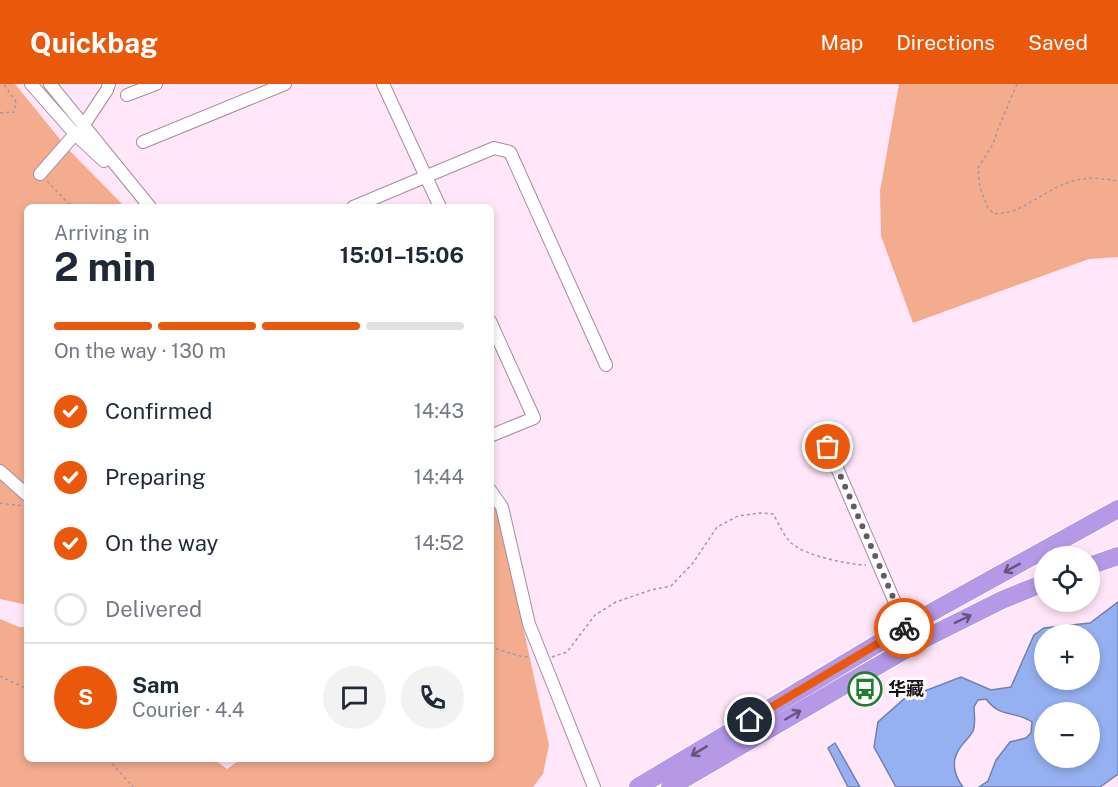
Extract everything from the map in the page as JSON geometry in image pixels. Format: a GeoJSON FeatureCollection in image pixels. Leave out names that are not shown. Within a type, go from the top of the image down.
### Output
{"type":"FeatureCollection","features":[{"type":"Feature","properties":{"kind":"highway"},"geometry":{"type":"LineString","coordinates":[[638,787],[906,627],[1118,508]]}},
{"type":"Feature","properties":{"kind":"highway"},"geometry":{"type":"LineString","coordinates":[[1100,562],[1118,556]]}},
{"type":"Feature","properties":{"kind":"highway"},"geometry":{"type":"LineString","coordinates":[[670,787],[916,643],[1002,600],[1034,587]]}},
{"type":"Feature","properties":{"kind":"street"},"geometry":{"type":"LineString","coordinates":[[31,84],[79,130],[147,204]]}},
{"type":"Feature","properties":{"kind":"street"},"geometry":{"type":"LineString","coordinates":[[50,84],[79,130]]}},
{"type":"Feature","properties":{"kind":"street"},"geometry":{"type":"LineString","coordinates":[[40,174],[79,130],[109,84]]}},
{"type":"Feature","properties":{"kind":"street"},"geometry":{"type":"LineString","coordinates":[[127,95],[156,84]]}},
{"type":"Feature","properties":{"kind":"street"},"geometry":{"type":"LineString","coordinates":[[143,142],[285,84]]}},
{"type":"Feature","properties":{"kind":"street"},"geometry":{"type":"LineString","coordinates":[[383,84],[439,204]]}},
{"type":"Feature","properties":{"kind":"street"},"geometry":{"type":"LineString","coordinates":[[360,204],[494,148],[510,152],[606,365]]}},
{"type":"Feature","properties":{"kind":"street"},"geometry":{"type":"LineString","coordinates":[[494,330],[534,418],[494,434]]}},
{"type":"Feature","properties":{"kind":"street"},"geometry":{"type":"LineString","coordinates":[[828,447],[906,627],[916,643]]}},
{"type":"Feature","properties":{"kind":"street"},"geometry":{"type":"LineString","coordinates":[[0,471],[24,492]]}},
{"type":"Feature","properties":{"kind":"street"},"geometry":{"type":"LineString","coordinates":[[494,496],[502,507],[529,624],[594,787]]}},
{"type":"Feature","properties":{"kind":"path"},"geometry":{"type":"LineString","coordinates":[[0,114],[14,112],[16,102],[4,84]]}},
{"type":"Feature","properties":{"kind":"path"},"geometry":{"type":"LineString","coordinates":[[1017,84],[993,144],[978,168],[980,188],[993,214],[1010,212],[1027,205],[1067,182],[1100,177],[1118,181]]}},
{"type":"Feature","properties":{"kind":"path"},"geometry":{"type":"LineString","coordinates":[[40,174],[69,204]]}},
{"type":"Feature","properties":{"kind":"path"},"geometry":{"type":"LineString","coordinates":[[0,503],[24,506]]}},
{"type":"Feature","properties":{"kind":"path"},"geometry":{"type":"LineString","coordinates":[[494,648],[520,656],[543,659],[567,652],[596,615],[616,602],[671,586],[693,563],[717,527],[738,516],[773,514],[790,542],[811,554],[851,564],[879,566]]}},
{"type":"Feature","properties":{"kind":"path"},"geometry":{"type":"LineString","coordinates":[[0,675],[24,688]]}},
{"type":"Feature","properties":{"kind":"path"},"geometry":{"type":"LineString","coordinates":[[111,762],[133,787]]}},
{"type":"Feature","properties":{"kind":"shaded area"},"geometry":{"type":"Polygon","coordinates":[[[0,84],[15,84],[67,148],[122,204],[24,204],[24,604],[0,599],[0,84]]]}},
{"type":"Feature","properties":{"kind":"shaded area"},"geometry":{"type":"Polygon","coordinates":[[[899,84],[1118,84],[1118,257],[1089,259],[913,323],[881,236],[880,191],[899,84]]]}},
{"type":"Feature","properties":{"kind":"shaded area"},"geometry":{"type":"Polygon","coordinates":[[[494,506],[497,509],[549,745],[543,774],[533,787],[0,787],[0,619],[24,627],[24,762],[218,762],[227,769],[237,762],[494,762],[494,506]]]}},
{"type":"Feature","properties":{"kind":"water"},"geometry":{"type":"Polygon","coordinates":[[[1118,602],[1118,774],[1100,787],[979,787],[988,781],[996,760],[1010,742],[1026,738],[1031,733],[1032,722],[1002,712],[986,699],[978,700],[974,707],[973,731],[956,756],[955,770],[963,787],[896,787],[874,747],[878,722],[904,699],[961,677],[991,690],[1011,687],[1034,635],[1034,690],[1100,690],[1100,624],[1081,624],[1090,623],[1118,602]]]}},
{"type":"Feature","properties":{"kind":"water"},"geometry":{"type":"Polygon","coordinates":[[[835,743],[860,787],[848,787],[828,748],[835,743]]]}},
{"type":"Feature","properties":{"kind":"way so far"},"geometry":{"type":"LineString","coordinates":[[828,447],[906,627],[904,628]]}},
{"type":"Feature","properties":{"kind":"place","name":"华藏"},"geometry":{"type":"Point","coordinates":[865,689]}},
{"type":"Feature","properties":{"kind":"route"},"geometry":{"type":"LineString","coordinates":[[750,720],[904,628]]}}]}
